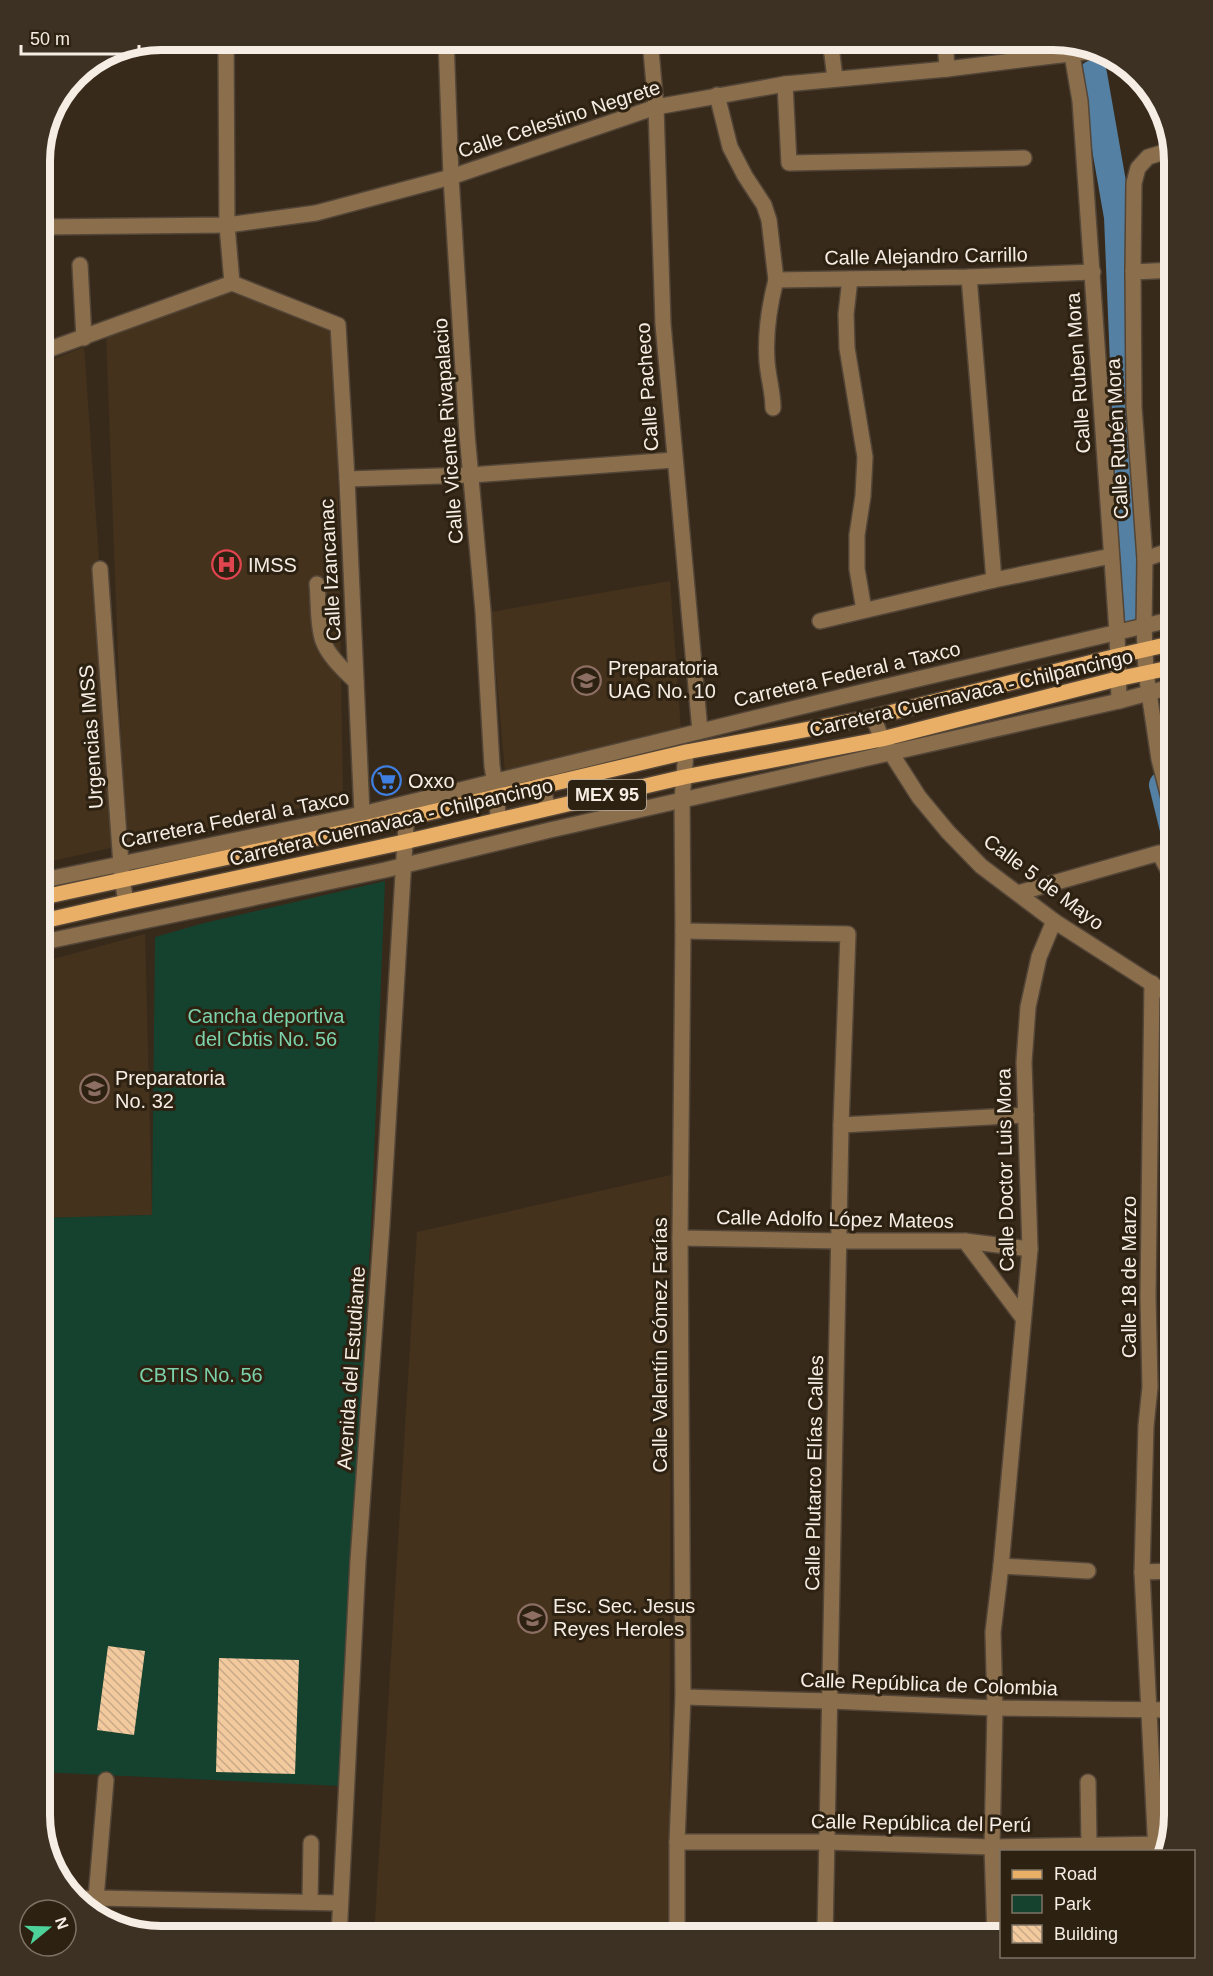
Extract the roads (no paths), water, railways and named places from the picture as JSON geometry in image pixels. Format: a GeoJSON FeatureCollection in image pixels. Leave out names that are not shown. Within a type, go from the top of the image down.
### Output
{"type":"FeatureCollection","features":[{"type":"Feature","properties":{"kind":"main road","name":"Carretera Cuernavaca - Chilpancingo"},"geometry":{"type":"LineString","coordinates":[[50,895],[407,809],[542,779],[873,717],[1164,645]]}},
{"type":"Feature","properties":{"kind":"main road","name":"Carretera Cuernavaca - Chilpancingo"},"geometry":{"type":"LineString","coordinates":[[50,919],[404,842],[684,777],[882,739],[1164,669]]}},
{"type":"Feature","properties":{"kind":"street"},"geometry":{"type":"LineString","coordinates":[[50,349],[231,283],[227,225],[226,50]]}},
{"type":"Feature","properties":{"kind":"street","name":"Calle Vicente Rivapalacio"},"geometry":{"type":"LineString","coordinates":[[446,50],[451,177],[467,434],[498,820]]}},
{"type":"Feature","properties":{"kind":"street","name":"Calle Pacheco"},"geometry":{"type":"LineString","coordinates":[[651,50],[656,107],[663,324],[700,731]]}},
{"type":"Feature","properties":{"kind":"street"},"geometry":{"type":"LineString","coordinates":[[831,50],[835,78]]}},
{"type":"Feature","properties":{"kind":"street"},"geometry":{"type":"LineString","coordinates":[[946,50],[947,69]]}},
{"type":"Feature","properties":{"kind":"street","name":"Calle Celestino Negrete"},"geometry":{"type":"LineString","coordinates":[[50,227],[227,225],[325,211],[451,177],[656,107],[784,84],[947,69],[1060,50]]}},
{"type":"Feature","properties":{"kind":"street","name":"Calle Ruben Mora"},"geometry":{"type":"LineString","coordinates":[[1073,52],[1080,101],[1093,272],[1117,632],[1119,700]]}},
{"type":"Feature","properties":{"kind":"street"},"geometry":{"type":"LineString","coordinates":[[784,84],[789,163],[1024,158]]}},
{"type":"Feature","properties":{"kind":"street"},"geometry":{"type":"LineString","coordinates":[[717,95],[730,147],[764,205],[769,220],[774,288],[768,317],[766,363],[773,408]]}},
{"type":"Feature","properties":{"kind":"street","name":"Calle Rubén Mora"},"geometry":{"type":"LineString","coordinates":[[1163,151],[1149,157],[1138,168],[1134,183],[1133,272],[1134,407],[1145,559],[1146,673],[1164,778]]}},
{"type":"Feature","properties":{"kind":"street"},"geometry":{"type":"LineString","coordinates":[[80,265],[84,338]]}},
{"type":"Feature","properties":{"kind":"street"},"geometry":{"type":"LineString","coordinates":[[1133,272],[1164,270]]}},
{"type":"Feature","properties":{"kind":"street","name":"Calle Alejandro Carrillo"},"geometry":{"type":"LineString","coordinates":[[774,288],[850,279],[1093,272]]}},
{"type":"Feature","properties":{"kind":"street"},"geometry":{"type":"LineString","coordinates":[[969,277],[994,580]]}},
{"type":"Feature","properties":{"kind":"street"},"geometry":{"type":"LineString","coordinates":[[850,279],[846,314],[847,348],[865,457],[863,496],[857,535],[857,569],[864,610]]}},
{"type":"Feature","properties":{"kind":"street","name":"Calle Izancanac"},"geometry":{"type":"LineString","coordinates":[[231,283],[338,325],[362,814]]}},
{"type":"Feature","properties":{"kind":"street"},"geometry":{"type":"LineString","coordinates":[[347,478],[471,475],[674,460]]}},
{"type":"Feature","properties":{"kind":"street"},"geometry":{"type":"LineString","coordinates":[[1145,559],[1164,552]]}},
{"type":"Feature","properties":{"kind":"street"},"geometry":{"type":"LineString","coordinates":[[820,621],[994,580],[1111,556]]}},
{"type":"Feature","properties":{"kind":"street","name":"Urgencias IMSS"},"geometry":{"type":"LineString","coordinates":[[100,569],[122,879],[126,902]]}},
{"type":"Feature","properties":{"kind":"street"},"geometry":{"type":"LineString","coordinates":[[317,584],[324,642],[335,660],[356,682]]}},
{"type":"Feature","properties":{"kind":"street","name":"Carretera Federal a Taxco"},"geometry":{"type":"LineString","coordinates":[[542,779],[700,731],[1164,621]]}},
{"type":"Feature","properties":{"kind":"street"},"geometry":{"type":"LineString","coordinates":[[50,941],[403,866],[1164,688]]}},
{"type":"Feature","properties":{"kind":"street","name":"Calle 5 de Mayo"},"geometry":{"type":"LineString","coordinates":[[873,717],[882,739],[919,797],[948,832],[981,866],[1054,921],[1164,991]]}},
{"type":"Feature","properties":{"kind":"street","name":"Calle Valentín Gómez Farías"},"geometry":{"type":"LineString","coordinates":[[677,1926],[676,1842],[683,1697],[680,1238],[682,800],[686,752]]}},
{"type":"Feature","properties":{"kind":"street"},"geometry":{"type":"LineString","coordinates":[[542,779],[547,808]]}},
{"type":"Feature","properties":{"kind":"street","name":"Carretera Federal a Taxco"},"geometry":{"type":"LineString","coordinates":[[50,879],[121,863],[304,833],[362,814],[407,809]]}},
{"type":"Feature","properties":{"kind":"street","name":"Avenida del Estudiante"},"geometry":{"type":"LineString","coordinates":[[339,1926],[358,1561],[381,1236],[407,809]]}},
{"type":"Feature","properties":{"kind":"street"},"geometry":{"type":"LineString","coordinates":[[1018,893],[1159,853],[1164,862]]}},
{"type":"Feature","properties":{"kind":"street"},"geometry":{"type":"LineString","coordinates":[[278,869],[282,892]]}},
{"type":"Feature","properties":{"kind":"street","name":"Calle Doctor Luis Mora"},"geometry":{"type":"LineString","coordinates":[[995,1926],[992,1846],[993,1632],[1030,1249],[1024,1062],[1028,1007],[1039,957],[1054,921]]}},
{"type":"Feature","properties":{"kind":"street","name":"Calle Plutarco Elías Calles"},"geometry":{"type":"LineString","coordinates":[[683,931],[848,934],[841,1125],[825,1926]]}},
{"type":"Feature","properties":{"kind":"street","name":"Calle 18 de Marzo"},"geometry":{"type":"LineString","coordinates":[[1152,983],[1148,1296],[1150,1387],[1146,1426],[1142,1572],[1159,1846]]}},
{"type":"Feature","properties":{"kind":"street"},"geometry":{"type":"LineString","coordinates":[[841,1125],[1026,1115]]}},
{"type":"Feature","properties":{"kind":"street","name":"Calle Adolfo López Mateos"},"geometry":{"type":"LineString","coordinates":[[680,1238],[965,1241],[1023,1318]]}},
{"type":"Feature","properties":{"kind":"street"},"geometry":{"type":"LineString","coordinates":[[965,1241],[1030,1249]]}},
{"type":"Feature","properties":{"kind":"street"},"geometry":{"type":"LineString","coordinates":[[1001,1566],[1089,1571]]}},
{"type":"Feature","properties":{"kind":"street"},"geometry":{"type":"LineString","coordinates":[[1142,1572],[1164,1571]]}},
{"type":"Feature","properties":{"kind":"street","name":"Calle República de Colombia"},"geometry":{"type":"LineString","coordinates":[[683,1697],[994,1708],[1164,1710]]}},
{"type":"Feature","properties":{"kind":"street"},"geometry":{"type":"LineString","coordinates":[[96,1898],[106,1780]]}},
{"type":"Feature","properties":{"kind":"street"},"geometry":{"type":"LineString","coordinates":[[1088,1782],[1089,1844]]}},
{"type":"Feature","properties":{"kind":"street","name":"Calle República del Perú"},"geometry":{"type":"LineString","coordinates":[[676,1842],[1159,1846]]}},
{"type":"Feature","properties":{"kind":"street"},"geometry":{"type":"LineString","coordinates":[[310,1902],[311,1843]]}},
{"type":"Feature","properties":{"kind":"street"},"geometry":{"type":"LineString","coordinates":[[87,1899],[340,1903]]}},
{"type":"Feature","properties":{"kind":"waterway"},"geometry":{"type":"LineString","coordinates":[[1093,74],[1118,217],[1129,485],[1139,623]]}},
{"type":"Feature","properties":{"kind":"waterway"},"geometry":{"type":"LineString","coordinates":[[1163,785],[1164,789]]}},
{"type":"Feature","properties":{"kind":"place","name":"IMSS"},"geometry":{"type":"Point","coordinates":[227,565]}},
{"type":"Feature","properties":{"kind":"place","name":"Preparatoria UAG No. 10"},"geometry":{"type":"Point","coordinates":[587,680]}},
{"type":"Feature","properties":{"kind":"place","name":"Oxxo"},"geometry":{"type":"Point","coordinates":[387,781]}},
{"type":"Feature","properties":{"kind":"place","name":"Preparatoria No. 32"},"geometry":{"type":"Point","coordinates":[94,1089]}},
{"type":"Feature","properties":{"kind":"place","name":"Esc. Sec. Jesus Reyes Heroles"},"geometry":{"type":"Point","coordinates":[532,1618]}},
{"type":"Feature","properties":{"kind":"park label","name":"Cancha deportiva del Cbtis No. 56"},"geometry":{"type":"Point","coordinates":[266,1028]}},
{"type":"Feature","properties":{"kind":"park label","name":"CBTIS No. 56"},"geometry":{"type":"Point","coordinates":[201,1375]}}]}
